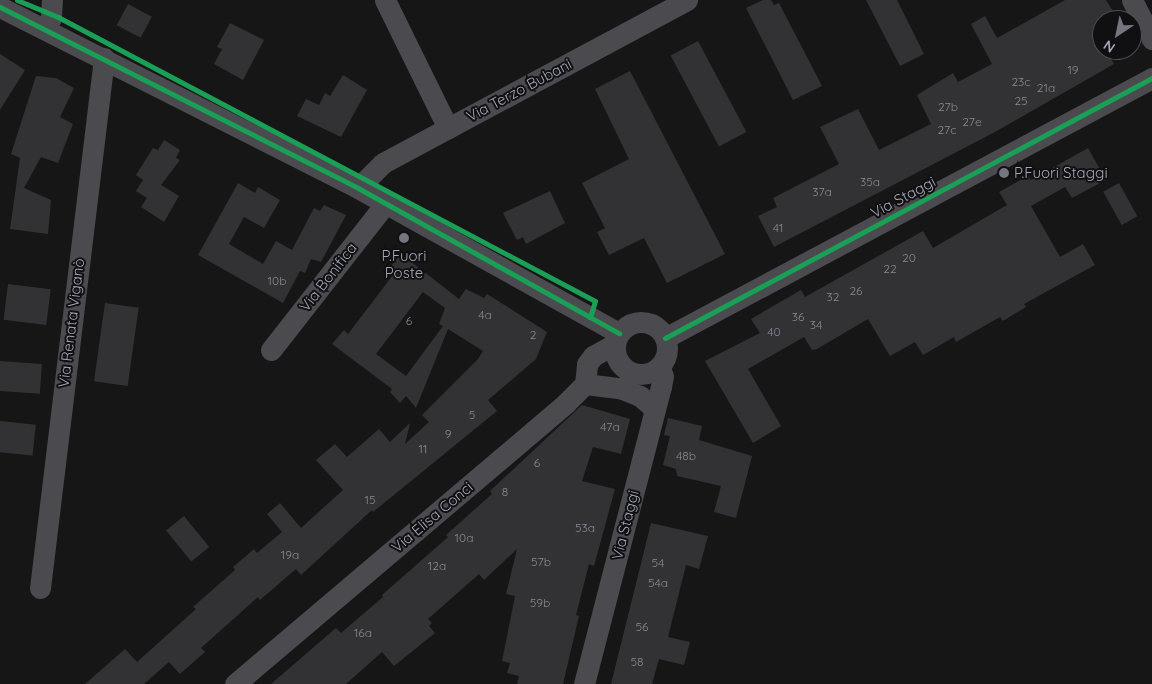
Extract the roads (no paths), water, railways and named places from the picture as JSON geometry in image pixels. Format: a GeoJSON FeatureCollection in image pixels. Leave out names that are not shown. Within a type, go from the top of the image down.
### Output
{"type":"FeatureCollection","features":[{"type":"Feature","properties":{"kind":"street"},"geometry":{"type":"LineString","coordinates":[[45,28],[51,18],[52,0]]}},
{"type":"Feature","properties":{"kind":"street"},"geometry":{"type":"LineString","coordinates":[[385,0],[448,128]]}},
{"type":"Feature","properties":{"kind":"street","name":"Via Terzo Bubani"},"geometry":{"type":"LineString","coordinates":[[358,188],[383,163],[687,0]]}},
{"type":"Feature","properties":{"kind":"street"},"geometry":{"type":"LineString","coordinates":[[1132,0],[1152,39]]}},
{"type":"Feature","properties":{"kind":"street"},"geometry":{"type":"LineString","coordinates":[[0,7],[45,28],[358,188],[617,339]]}},
{"type":"Feature","properties":{"kind":"street","name":"Via Renata Viganò"},"geometry":{"type":"LineString","coordinates":[[40,588],[104,58]]}},
{"type":"Feature","properties":{"kind":"street","name":"Via Staggi"},"geometry":{"type":"LineString","coordinates":[[665,338],[1152,78]]}},
{"type":"Feature","properties":{"kind":"street","name":"Via Bonifica"},"geometry":{"type":"LineString","coordinates":[[271,350],[385,204]]}},
{"type":"Feature","properties":{"kind":"street"},"geometry":{"type":"LineString","coordinates":[[617,339],[615,354],[625,368],[642,374],[659,367],[666,354],[665,338],[662,331],[648,322],[632,323],[617,339],[593,356],[587,364],[585,384],[620,388],[640,396],[654,408]]}},
{"type":"Feature","properties":{"kind":"street","name":"Via Staggi"},"geometry":{"type":"LineString","coordinates":[[584,684],[663,376],[659,367]]}},
{"type":"Feature","properties":{"kind":"street","name":"Via Elisa Conci"},"geometry":{"type":"LineString","coordinates":[[235,684],[566,403],[585,384]]}},
{"type":"Feature","properties":{"kind":"place","name":"P.Fuori Staggi"},"geometry":{"type":"Point","coordinates":[1004,173]}},
{"type":"Feature","properties":{"kind":"place","name":"P.Fuori Poste"},"geometry":{"type":"Point","coordinates":[404,238]}}]}
